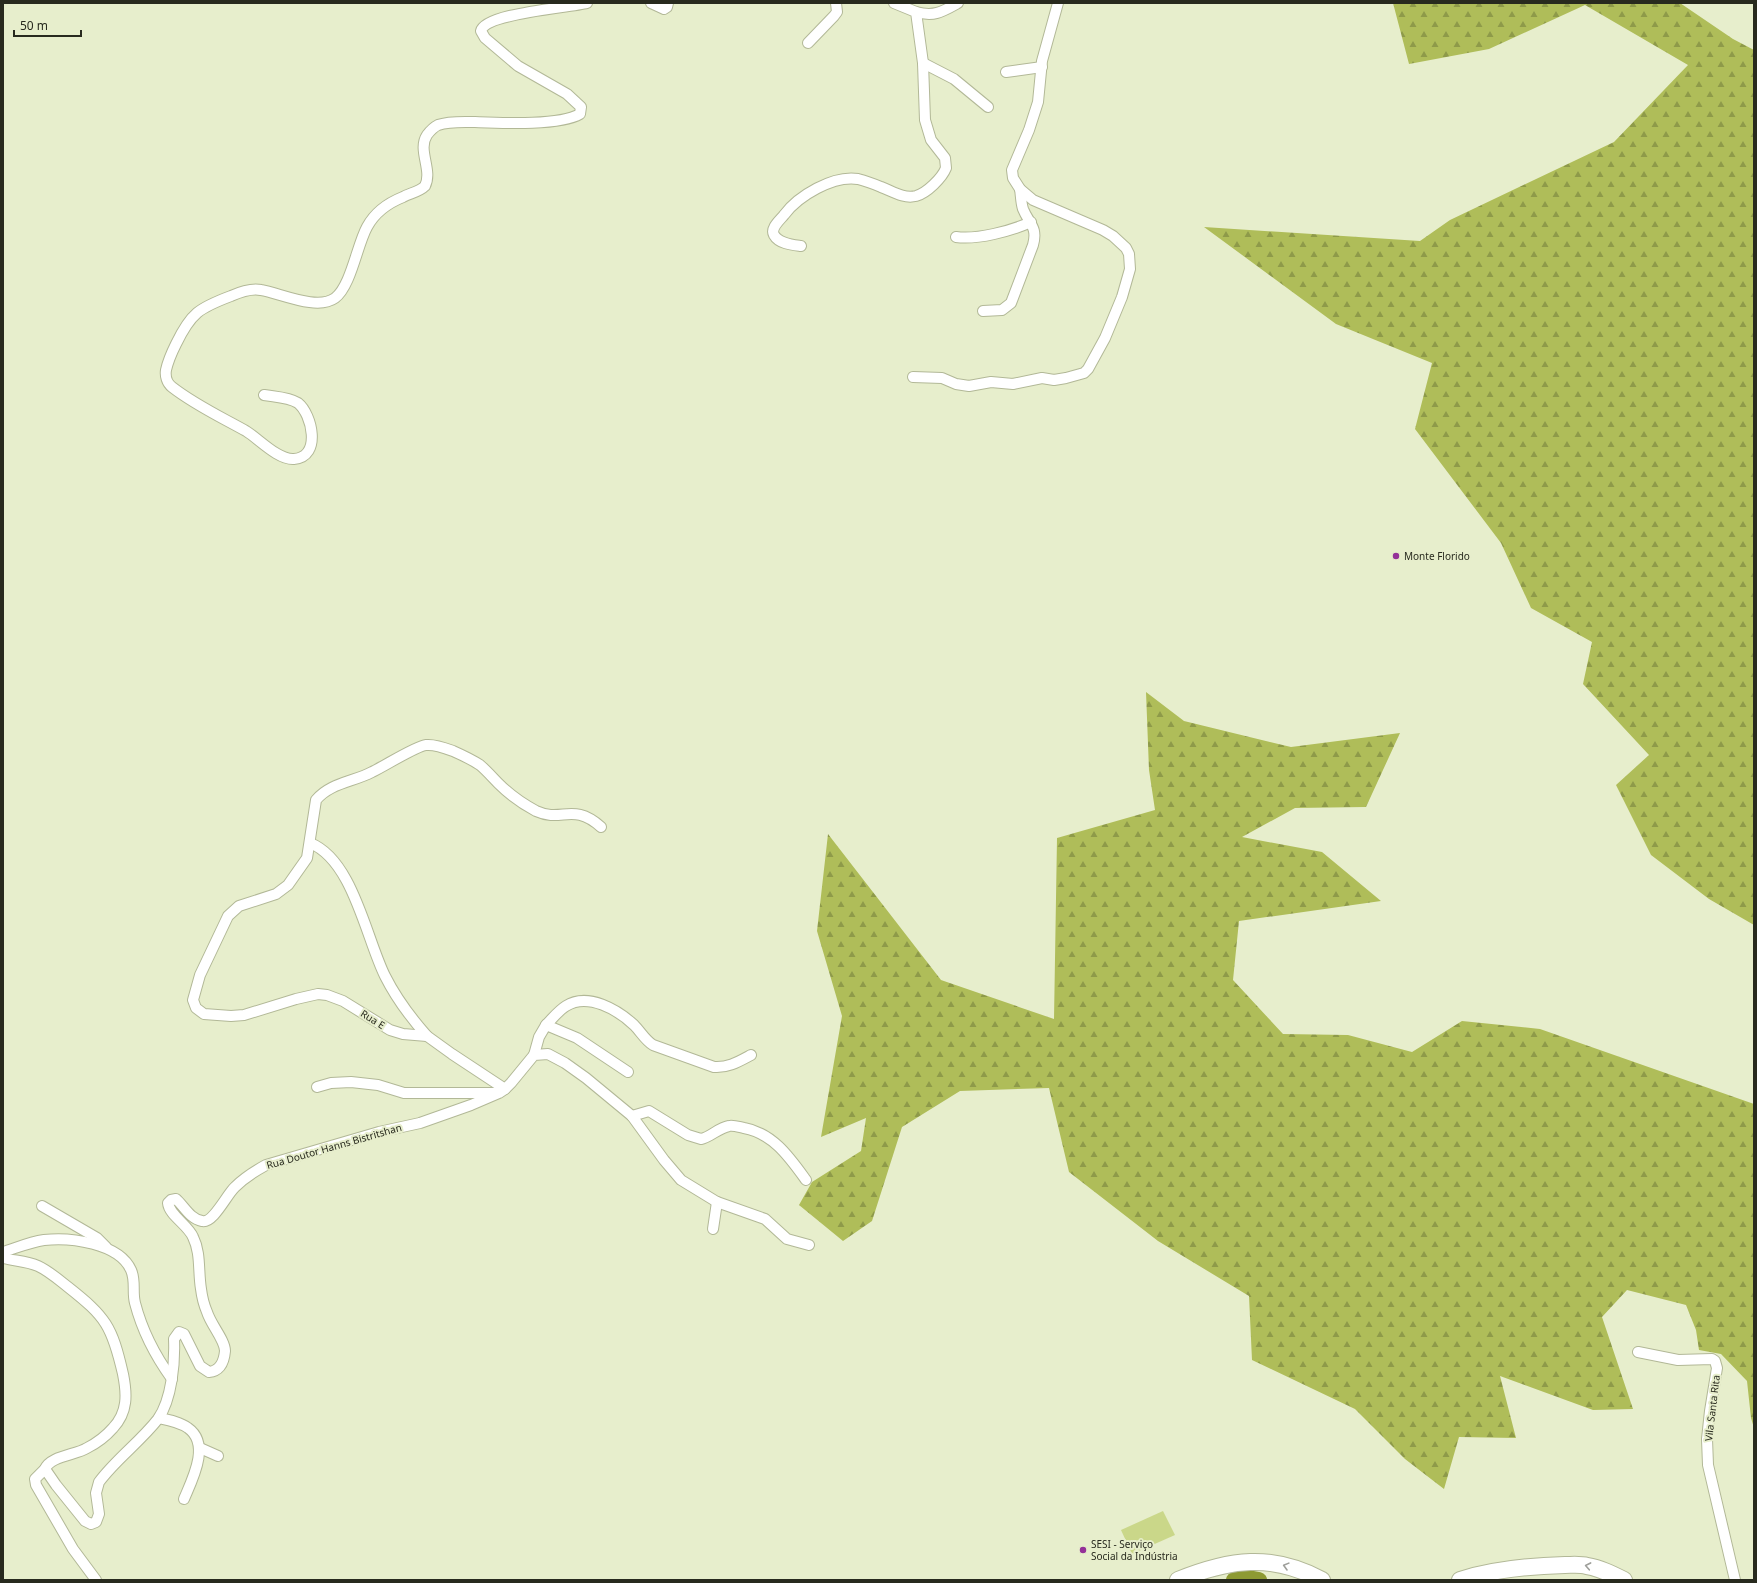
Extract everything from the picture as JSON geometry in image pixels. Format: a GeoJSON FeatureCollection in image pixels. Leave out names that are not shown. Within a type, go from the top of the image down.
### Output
{"type":"FeatureCollection","features":[{"type":"Feature","properties":{"kind":"main road"},"geometry":{"type":"LineString","coordinates":[[1178,1580],[1227,1565],[1254,1561],[1274,1562],[1289,1566],[1309,1573],[1322,1580]]}},
{"type":"Feature","properties":{"kind":"main road"},"geometry":{"type":"LineString","coordinates":[[1460,1580],[1475,1575],[1506,1570],[1556,1565],[1585,1565],[1624,1580]]}},
{"type":"Feature","properties":{"kind":"street"},"geometry":{"type":"LineString","coordinates":[[264,396],[289,399],[296,402],[304,410],[313,438],[310,450],[302,457],[294,459],[286,458],[247,432],[209,412],[170,385],[166,375],[169,360],[189,319],[216,301],[254,289],[261,289],[293,300],[322,302],[335,298],[344,286],[366,228],[375,215],[386,205],[425,186],[428,177],[424,145],[425,139],[427,134],[437,126],[466,122],[524,123],[561,120],[580,114],[581,107],[567,94],[518,66],[485,38],[481,31],[485,25],[508,17],[587,3]]}},
{"type":"Feature","properties":{"kind":"street"},"geometry":{"type":"LineString","coordinates":[[651,3],[664,9],[667,7],[668,3]]}},
{"type":"Feature","properties":{"kind":"street"},"geometry":{"type":"LineString","coordinates":[[808,43],[838,12],[836,3]]}},
{"type":"Feature","properties":{"kind":"street"},"geometry":{"type":"LineString","coordinates":[[894,3],[926,15],[944,11],[958,3]]}},
{"type":"Feature","properties":{"kind":"street"},"geometry":{"type":"LineString","coordinates":[[913,377],[942,378],[956,384],[969,386],[991,382],[1013,384],[1042,378],[1054,380],[1072,378],[1084,373],[1088,369],[1105,338],[1122,297],[1130,269],[1130,254],[1118,240],[1103,230],[1041,205],[1026,196],[1013,178],[1012,170],[1029,130],[1038,102],[1042,67],[1058,3]]}},
{"type":"Feature","properties":{"kind":"street"},"geometry":{"type":"LineString","coordinates":[[801,246],[779,240],[774,235],[773,231],[775,226],[791,205],[812,190],[838,181],[857,179],[883,187],[899,195],[910,197],[917,196],[932,186],[944,172],[947,164],[945,158],[931,140],[925,120],[923,63],[916,12]]}},
{"type":"Feature","properties":{"kind":"street"},"geometry":{"type":"LineString","coordinates":[[923,63],[954,79],[988,107]]}},
{"type":"Feature","properties":{"kind":"street"},"geometry":{"type":"LineString","coordinates":[[1006,72],[1042,67]]}},
{"type":"Feature","properties":{"kind":"street"},"geometry":{"type":"LineString","coordinates":[[983,311],[1002,310],[1011,303],[1035,237],[1034,228],[1022,207],[1020,189]]}},
{"type":"Feature","properties":{"kind":"street"},"geometry":{"type":"LineString","coordinates":[[956,237],[970,238],[1011,229],[1031,222]]}},
{"type":"Feature","properties":{"kind":"street","name":"Rua E"},"geometry":{"type":"LineString","coordinates":[[427,1036],[403,1034],[390,1030],[343,1001],[318,994],[296,998],[244,1015],[231,1016],[204,1014],[196,1008],[193,1000],[200,975],[228,916],[239,906],[276,894],[288,885],[307,858],[314,808],[316,800],[321,794],[339,784],[366,775],[426,745],[446,749],[469,758],[487,771],[509,793],[536,811],[552,815],[572,813],[585,815],[601,827]]}},
{"type":"Feature","properties":{"kind":"street"},"geometry":{"type":"LineString","coordinates":[[310,843],[320,847],[342,873],[357,902],[385,976],[413,1019],[427,1036],[502,1091]]}},
{"type":"Feature","properties":{"kind":"street"},"geometry":{"type":"LineString","coordinates":[[317,1087],[331,1083],[351,1082],[378,1085],[404,1093],[502,1091],[511,1083],[534,1055],[537,1041],[546,1025],[556,1014],[568,1005],[582,1001],[598,1003],[616,1012],[633,1024],[648,1042],[653,1045],[714,1067],[722,1068],[732,1066],[751,1055]]}},
{"type":"Feature","properties":{"kind":"street"},"geometry":{"type":"LineString","coordinates":[[546,1025],[578,1038],[628,1072]]}},
{"type":"Feature","properties":{"kind":"street"},"geometry":{"type":"LineString","coordinates":[[534,1055],[548,1054],[565,1063],[586,1078],[632,1116],[675,1174],[717,1202],[757,1215],[765,1219],[787,1239],[809,1245]]}},
{"type":"Feature","properties":{"kind":"street","name":"Rua Doutor Hanns Bistritshan"},"geometry":{"type":"LineString","coordinates":[[46,1469],[56,1485],[82,1517],[91,1524],[98,1519],[99,1514],[96,1499],[97,1488],[104,1476],[159,1418],[172,1379],[174,1339],[177,1333],[182,1332],[187,1337],[200,1366],[209,1372],[215,1372],[220,1367],[225,1349],[223,1342],[210,1323],[203,1299],[196,1244],[188,1228],[174,1215],[169,1207],[168,1203],[171,1200],[176,1199],[193,1217],[202,1222],[206,1221],[212,1218],[235,1186],[266,1165],[379,1132],[420,1123],[502,1091]]}},
{"type":"Feature","properties":{"kind":"street"},"geometry":{"type":"LineString","coordinates":[[632,1116],[641,1112],[649,1111],[688,1136],[701,1139],[729,1126],[759,1132],[784,1152],[806,1180]]}},
{"type":"Feature","properties":{"kind":"street"},"geometry":{"type":"LineString","coordinates":[[713,1229],[717,1202]]}},
{"type":"Feature","properties":{"kind":"street"},"geometry":{"type":"LineString","coordinates":[[42,1206],[97,1238],[107,1249]]}},
{"type":"Feature","properties":{"kind":"street"},"geometry":{"type":"LineString","coordinates":[[3,1252],[42,1240],[52,1240],[92,1244],[107,1249],[119,1256],[131,1270],[135,1284],[134,1298],[139,1315],[156,1355],[172,1379]]}},
{"type":"Feature","properties":{"kind":"street"},"geometry":{"type":"LineString","coordinates":[[3,1258],[39,1266],[60,1280],[96,1310],[103,1318],[115,1341],[126,1388],[125,1408],[120,1420],[113,1428],[88,1448],[48,1463],[46,1469],[35,1478],[36,1485],[73,1550],[96,1580]]}},
{"type":"Feature","properties":{"kind":"street","name":"Vila Santa Rita"},"geometry":{"type":"LineString","coordinates":[[1638,1352],[1678,1360],[1712,1359],[1717,1364],[1707,1439],[1708,1465],[1735,1580]]}},
{"type":"Feature","properties":{"kind":"street"},"geometry":{"type":"LineString","coordinates":[[159,1418],[177,1422],[189,1428],[194,1433],[200,1448],[195,1470],[184,1499]]}},
{"type":"Feature","properties":{"kind":"street"},"geometry":{"type":"LineString","coordinates":[[200,1448],[218,1456]]}},
{"type":"Feature","properties":{"kind":"green space"},"geometry":{"type":"Polygon","coordinates":[[[1393,3],[1680,3],[1733,39],[1754,50],[1754,925],[1709,899],[1651,855],[1616,785],[1649,755],[1583,684],[1592,642],[1531,608],[1501,543],[1415,429],[1432,363],[1336,324],[1204,227],[1420,241],[1450,220],[1614,142],[1688,65],[1585,5],[1489,49],[1409,64],[1393,3]]]}},
{"type":"Feature","properties":{"kind":"green space"},"geometry":{"type":"Polygon","coordinates":[[[1146,692],[1184,721],[1291,747],[1400,733],[1366,807],[1295,808],[1242,837],[1322,852],[1381,901],[1239,921],[1233,980],[1283,1034],[1348,1035],[1412,1052],[1462,1021],[1540,1029],[1754,1104],[1754,1428],[1751,1418],[1747,1381],[1721,1354],[1699,1350],[1696,1330],[1686,1305],[1627,1290],[1602,1317],[1633,1409],[1593,1410],[1500,1376],[1516,1438],[1459,1437],[1444,1489],[1405,1459],[1355,1409],[1252,1360],[1249,1296],[1158,1241],[1069,1172],[1049,1088],[960,1091],[902,1127],[872,1221],[843,1241],[799,1205],[812,1182],[861,1151],[866,1118],[821,1137],[842,1016],[817,931],[828,834],[941,980],[1054,1019],[1057,838],[1155,810],[1149,770],[1146,692]]]}},
{"type":"Feature","properties":{"kind":"green space"},"geometry":{"type":"Polygon","coordinates":[[[1163,1511],[1175,1535],[1132,1554],[1121,1530],[1163,1511]]]}},
{"type":"Feature","properties":{"kind":"waterway"},"geometry":{"type":"LineString","coordinates":[[1234,1580],[1243,1577],[1259,1580]]}},
{"type":"Feature","properties":{"kind":"place","name":"Monte Florido"},"geometry":{"type":"Point","coordinates":[1396,556]}},
{"type":"Feature","properties":{"kind":"place","name":"SESI - Serviço Social da Indústria"},"geometry":{"type":"Point","coordinates":[1083,1550]}}]}
